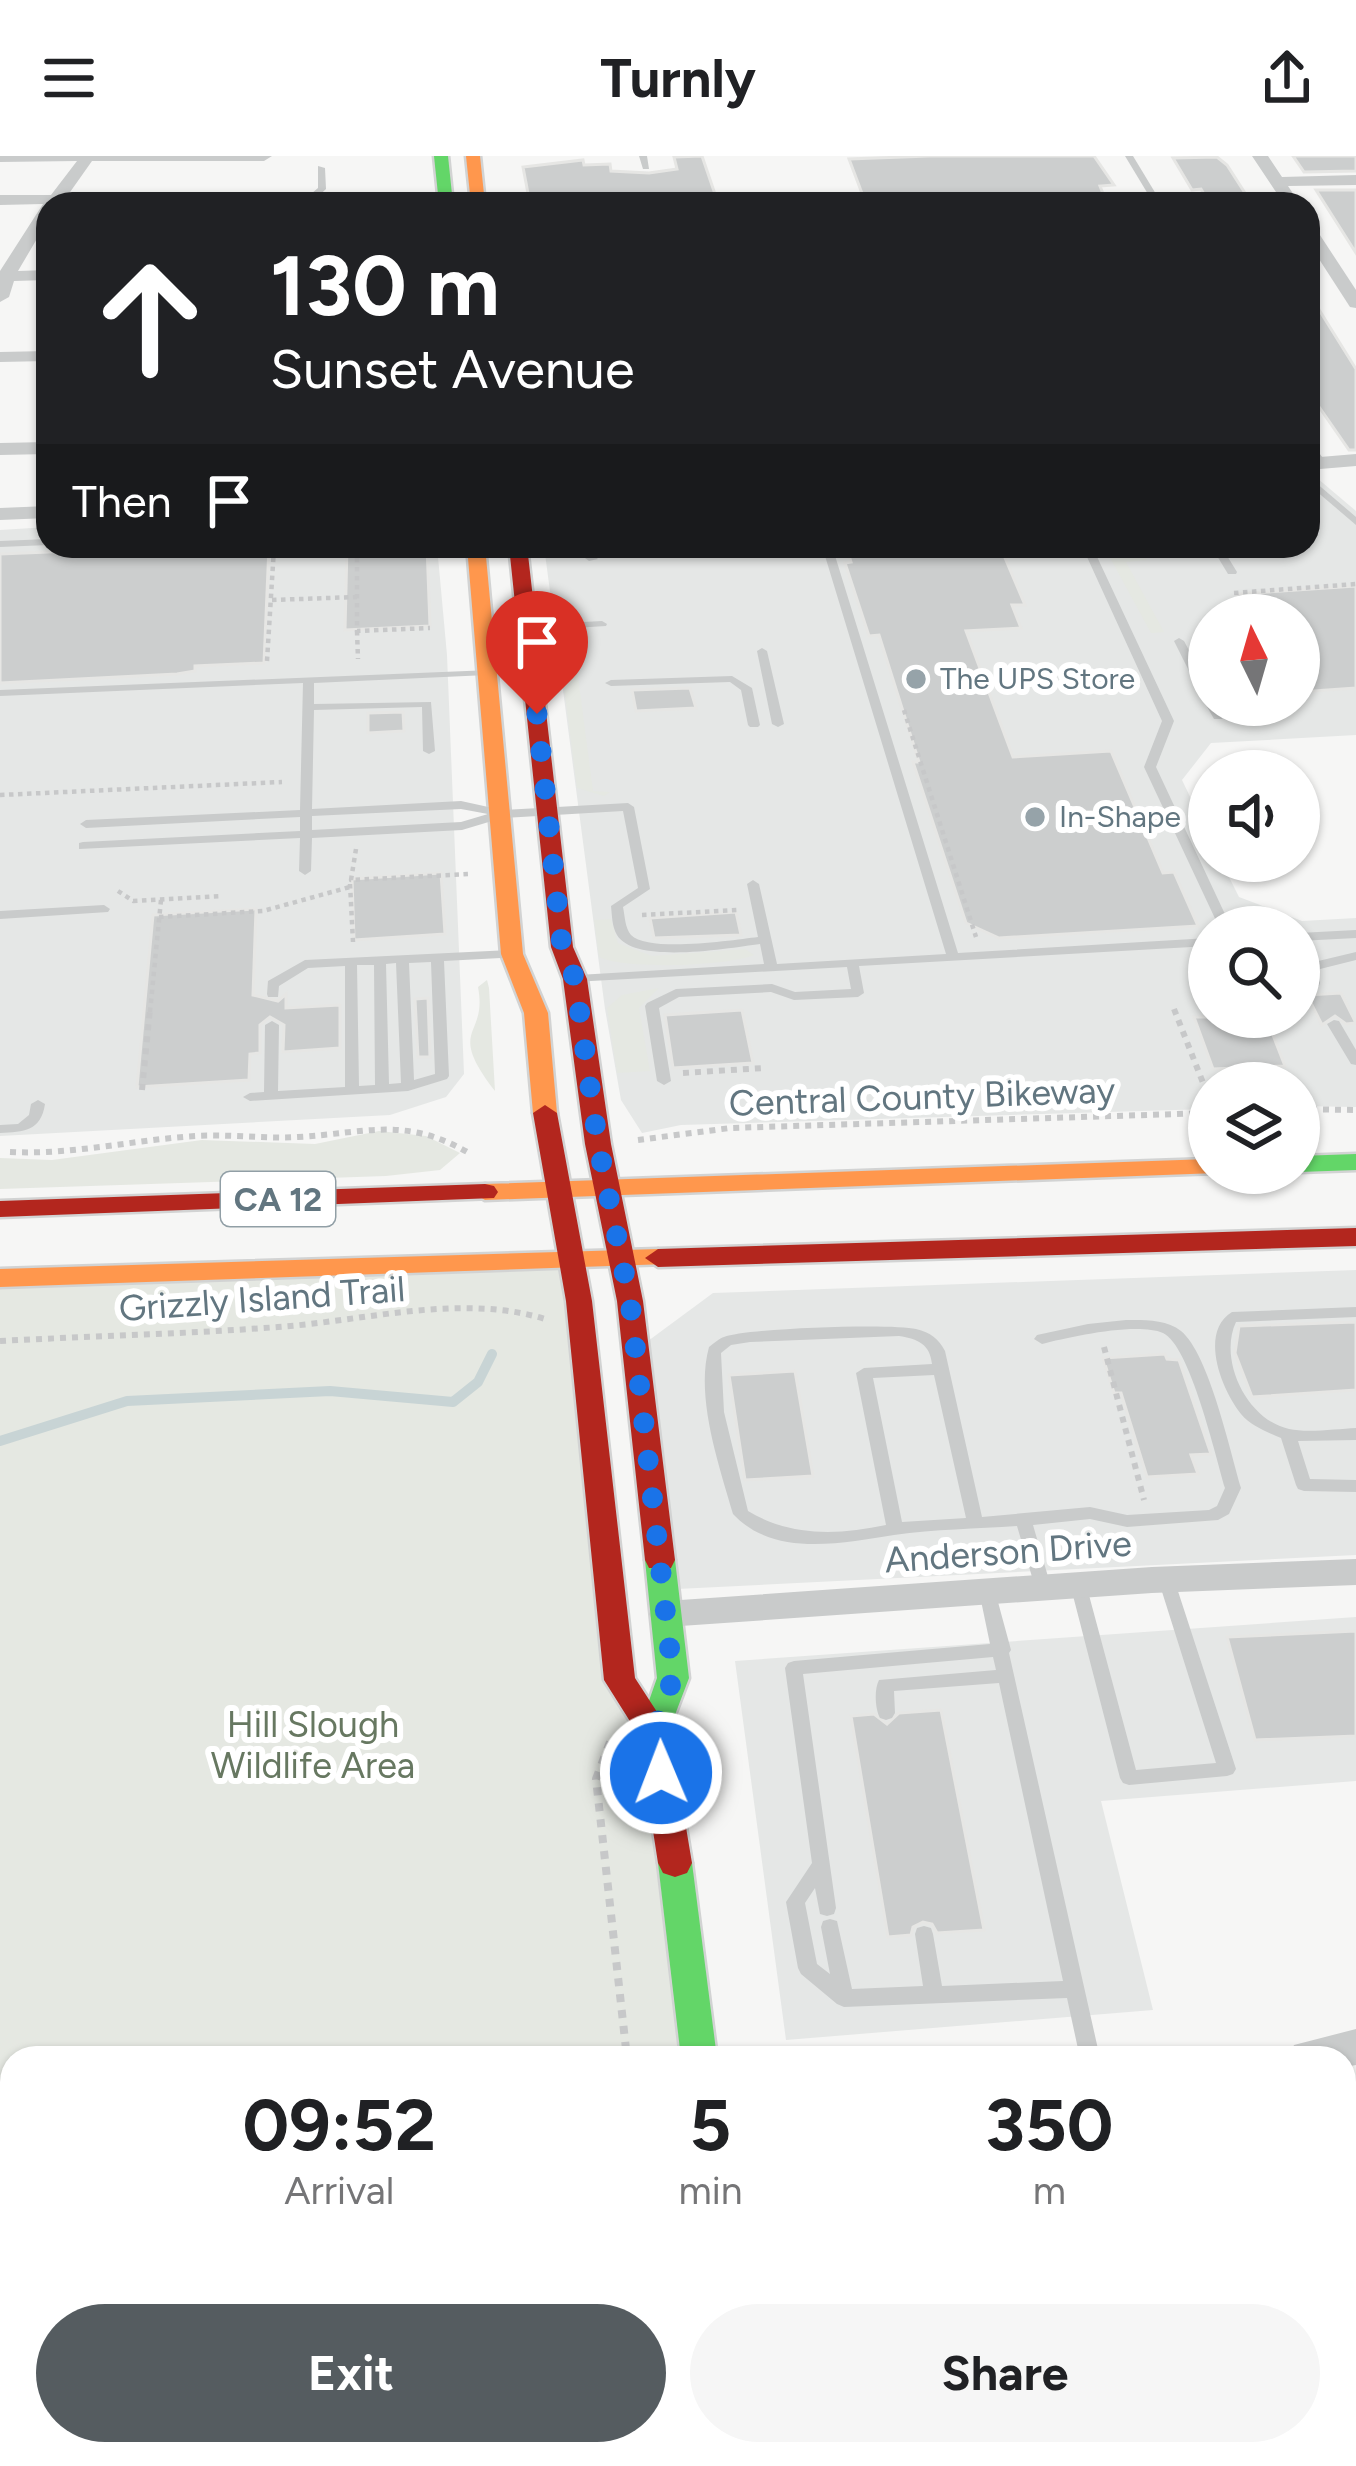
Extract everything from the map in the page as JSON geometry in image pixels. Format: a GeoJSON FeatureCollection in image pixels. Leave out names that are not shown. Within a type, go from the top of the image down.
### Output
{"type":"FeatureCollection","features":[{"type":"Feature","properties":{"kind":"main road"},"geometry":{"type":"LineString","coordinates":[[441,156],[445,192]]}},
{"type":"Feature","properties":{"kind":"main road"},"geometry":{"type":"LineString","coordinates":[[473,156],[477,192]]}},
{"type":"Feature","properties":{"kind":"main road"},"geometry":{"type":"LineString","coordinates":[[477,558],[512,954],[536,1013],[556,1188],[579,1301],[620,1680],[654,1732],[681,1897],[698,2046]]}},
{"type":"Feature","properties":{"kind":"main road"},"geometry":{"type":"LineString","coordinates":[[519,558],[562,947],[575,979],[620,1256],[666,1614],[673,1678],[654,1732]]}},
{"type":"Feature","properties":{"kind":"main road"},"geometry":{"type":"LineString","coordinates":[[1320,1163],[1356,1162]]}},
{"type":"Feature","properties":{"kind":"main road","name":"CA 12"},"geometry":{"type":"LineString","coordinates":[[0,1209],[1188,1168]]}},
{"type":"Feature","properties":{"kind":"main road","name":"CA 12"},"geometry":{"type":"LineString","coordinates":[[0,1278],[1356,1237]]}},
{"type":"Feature","properties":{"kind":"main road"},"geometry":{"type":"LineString","coordinates":[[598,1484],[624,1506],[633,1598],[666,1614]]}},
{"type":"Feature","properties":{"kind":"street"},"geometry":{"type":"LineString","coordinates":[[0,157],[264,156]]}},
{"type":"Feature","properties":{"kind":"street"},"geometry":{"type":"LineString","coordinates":[[1260,156],[1284,192]]}},
{"type":"Feature","properties":{"kind":"street"},"geometry":{"type":"LineString","coordinates":[[43,192],[63,158]]}},
{"type":"Feature","properties":{"kind":"street"},"geometry":{"type":"LineString","coordinates":[[64,192],[87,158]]}},
{"type":"Feature","properties":{"kind":"street"},"geometry":{"type":"LineString","coordinates":[[1278,182],[1356,180]]}},
{"type":"Feature","properties":{"kind":"street"},"geometry":{"type":"LineString","coordinates":[[0,200],[36,202]]}},
{"type":"Feature","properties":{"kind":"street"},"geometry":{"type":"LineString","coordinates":[[0,297],[4,276],[36,219]]}},
{"type":"Feature","properties":{"kind":"street"},"geometry":{"type":"LineString","coordinates":[[1320,247],[1356,303]]}},
{"type":"Feature","properties":{"kind":"street"},"geometry":{"type":"LineString","coordinates":[[1326,256],[1356,256]]}},
{"type":"Feature","properties":{"kind":"street"},"geometry":{"type":"LineString","coordinates":[[4,276],[36,275]]}},
{"type":"Feature","properties":{"kind":"street"},"geometry":{"type":"LineString","coordinates":[[0,357],[36,356]]}},
{"type":"Feature","properties":{"kind":"street"},"geometry":{"type":"LineString","coordinates":[[0,449],[36,448]]}},
{"type":"Feature","properties":{"kind":"street"},"geometry":{"type":"LineString","coordinates":[[1320,467],[1356,460]]}},
{"type":"Feature","properties":{"kind":"street"},"geometry":{"type":"LineString","coordinates":[[0,514],[36,512]]}},
{"type":"Feature","properties":{"kind":"street","name":"Anderson Drive"},"geometry":{"type":"LineString","coordinates":[[666,1614],[1166,1579],[1356,1572]]}},
{"type":"Feature","properties":{"kind":"lane"},"geometry":{"type":"LineString","coordinates":[[1129,156],[1151,192]]}},
{"type":"Feature","properties":{"kind":"lane"},"geometry":{"type":"LineString","coordinates":[[319,192],[321,168]]}},
{"type":"Feature","properties":{"kind":"lane"},"geometry":{"type":"LineString","coordinates":[[1320,479],[1356,522]]}},
{"type":"Feature","properties":{"kind":"lane"},"geometry":{"type":"LineString","coordinates":[[0,544],[36,542]]}},
{"type":"Feature","properties":{"kind":"lane"},"geometry":{"type":"LineString","coordinates":[[831,558],[952,956]]}},
{"type":"Feature","properties":{"kind":"lane"},"geometry":{"type":"LineString","coordinates":[[1093,558],[1168,721],[1150,767],[1215,906]]}},
{"type":"Feature","properties":{"kind":"lane"},"geometry":{"type":"LineString","coordinates":[[1223,558],[1232,572]]}},
{"type":"Feature","properties":{"kind":"lane"},"geometry":{"type":"LineString","coordinates":[[526,628],[602,624]]}},
{"type":"Feature","properties":{"kind":"lane"},"geometry":{"type":"LineString","coordinates":[[1179,641],[1188,658]]}},
{"type":"Feature","properties":{"kind":"lane"},"geometry":{"type":"LineString","coordinates":[[762,651],[778,724]]}},
{"type":"Feature","properties":{"kind":"lane"},"geometry":{"type":"LineString","coordinates":[[0,693],[488,672]]}},
{"type":"Feature","properties":{"kind":"lane"},"geometry":{"type":"LineString","coordinates":[[610,683],[732,679],[746,688],[754,725]]}},
{"type":"Feature","properties":{"kind":"lane"},"geometry":{"type":"LineString","coordinates":[[305,871],[309,680]]}},
{"type":"Feature","properties":{"kind":"lane"},"geometry":{"type":"LineString","coordinates":[[309,707],[427,704],[429,751]]}},
{"type":"Feature","properties":{"kind":"lane"},"geometry":{"type":"LineString","coordinates":[[86,824],[461,805],[501,814]]}},
{"type":"Feature","properties":{"kind":"lane"},"geometry":{"type":"LineString","coordinates":[[83,847],[462,826],[501,814],[628,807],[644,889],[622,901],[621,933],[646,948],[765,940]]}},
{"type":"Feature","properties":{"kind":"lane"},"geometry":{"type":"LineString","coordinates":[[753,884],[771,967]]}},
{"type":"Feature","properties":{"kind":"lane"},"geometry":{"type":"LineString","coordinates":[[0,915],[104,910]]}},
{"type":"Feature","properties":{"kind":"lane"},"geometry":{"type":"LineString","coordinates":[[1320,937],[1356,934]]}},
{"type":"Feature","properties":{"kind":"lane"},"geometry":{"type":"LineString","coordinates":[[575,979],[1188,943]]}},
{"type":"Feature","properties":{"kind":"lane"},"geometry":{"type":"LineString","coordinates":[[272,994],[273,984],[304,964],[512,954]]}},
{"type":"Feature","properties":{"kind":"lane"},"geometry":{"type":"LineString","coordinates":[[1320,965],[1356,956]]}},
{"type":"Feature","properties":{"kind":"lane"},"geometry":{"type":"LineString","coordinates":[[250,1097],[408,1087],[442,1076],[436,958]]}},
{"type":"Feature","properties":{"kind":"lane"},"geometry":{"type":"LineString","coordinates":[[402,959],[408,1087]]}},
{"type":"Feature","properties":{"kind":"lane"},"geometry":{"type":"LineString","coordinates":[[380,960],[382,1089]]}},
{"type":"Feature","properties":{"kind":"lane"},"geometry":{"type":"LineString","coordinates":[[351,962],[352,1090]]}},
{"type":"Feature","properties":{"kind":"lane"},"geometry":{"type":"LineString","coordinates":[[664,1081],[652,1015],[652,1006],[660,998],[772,988],[794,996],[858,993],[852,962]]}},
{"type":"Feature","properties":{"kind":"lane"},"geometry":{"type":"LineString","coordinates":[[1334,1024],[1356,1061]]}},
{"type":"Feature","properties":{"kind":"lane"},"geometry":{"type":"LineString","coordinates":[[271,1095],[272,1025]]}},
{"type":"Feature","properties":{"kind":"lane"},"geometry":{"type":"LineString","coordinates":[[0,1129],[21,1128],[36,1117],[38,1104]]}},
{"type":"Feature","properties":{"kind":"lane"},"geometry":{"type":"LineString","coordinates":[[1356,1312],[1232,1317],[1225,1322],[1220,1341],[1241,1403],[1262,1423],[1288,1435],[1356,1434]]}},
{"type":"Feature","properties":{"kind":"lane"},"geometry":{"type":"LineString","coordinates":[[976,1524],[934,1342],[921,1334],[899,1331],[750,1337],[727,1341],[714,1351],[712,1369],[726,1457],[741,1514],[775,1535],[802,1538],[895,1529],[976,1524],[1023,1520],[1090,1513],[1127,1522],[1212,1516],[1223,1510],[1233,1488],[1188,1352],[1172,1331],[1090,1329],[1042,1339]]}},
{"type":"Feature","properties":{"kind":"lane"},"geometry":{"type":"LineString","coordinates":[[895,1529],[864,1373],[940,1369]]}},
{"type":"Feature","properties":{"kind":"lane"},"geometry":{"type":"LineString","coordinates":[[1288,1435],[1304,1485],[1356,1486]]}},
{"type":"Feature","properties":{"kind":"lane"},"geometry":{"type":"LineString","coordinates":[[1023,1520],[1043,1587]]}},
{"type":"Feature","properties":{"kind":"lane"},"geometry":{"type":"LineString","coordinates":[[1078,1585],[1129,1778],[1227,1768],[1166,1579]]}},
{"type":"Feature","properties":{"kind":"lane"},"geometry":{"type":"LineString","coordinates":[[987,1591],[1087,2046]]}},
{"type":"Feature","properties":{"kind":"lane"},"geometry":{"type":"LineString","coordinates":[[844,1998],[828,1917],[794,1668],[1002,1650]]}},
{"type":"Feature","properties":{"kind":"lane"},"geometry":{"type":"LineString","coordinates":[[886,1713],[885,1685],[1007,1676]]}},
{"type":"Feature","properties":{"kind":"lane"},"geometry":{"type":"LineString","coordinates":[[821,1864],[795,1902],[808,1968],[844,1998],[1073,1989]]}},
{"type":"Feature","properties":{"kind":"lane"},"geometry":{"type":"LineString","coordinates":[[924,1934],[934,1993]]}},
{"type":"Feature","properties":{"kind":"path"},"geometry":{"type":"LineString","coordinates":[[247,662],[270,661],[274,558]]}},
{"type":"Feature","properties":{"kind":"path"},"geometry":{"type":"LineString","coordinates":[[357,558],[357,632],[430,628]]}},
{"type":"Feature","properties":{"kind":"path"},"geometry":{"type":"LineString","coordinates":[[1232,593],[1356,584]]}},
{"type":"Feature","properties":{"kind":"path"},"geometry":{"type":"LineString","coordinates":[[272,600],[357,596]]}},
{"type":"Feature","properties":{"kind":"path"},"geometry":{"type":"LineString","coordinates":[[901,699],[977,940]]}},
{"type":"Feature","properties":{"kind":"path"},"geometry":{"type":"LineString","coordinates":[[160,917],[263,911],[350,884],[353,944],[371,943]]}},
{"type":"Feature","properties":{"kind":"path"},"geometry":{"type":"LineString","coordinates":[[116,890],[133,901],[222,896]]}},
{"type":"Feature","properties":{"kind":"path"},"geometry":{"type":"LineString","coordinates":[[142,1090],[161,900]]}},
{"type":"Feature","properties":{"kind":"path"},"geometry":{"type":"LineString","coordinates":[[619,916],[739,909]]}},
{"type":"Feature","properties":{"kind":"path"},"geometry":{"type":"LineString","coordinates":[[1174,1008],[1195,1062]]}},
{"type":"Feature","properties":{"kind":"path"},"geometry":{"type":"LineString","coordinates":[[1320,1109],[1356,1110]]}},
{"type":"Feature","properties":{"kind":"path","name":"Central County Bikeway"},"geometry":{"type":"LineString","coordinates":[[638,1140],[730,1128],[1188,1114]]}},
{"type":"Feature","properties":{"kind":"path"},"geometry":{"type":"LineString","coordinates":[[0,1152],[59,1154],[187,1136],[298,1138],[373,1127],[440,1133],[469,1153]]}},
{"type":"Feature","properties":{"kind":"path","name":"Grizzly Island Trail"},"geometry":{"type":"LineString","coordinates":[[0,1341],[528,1310]]}},
{"type":"Feature","properties":{"kind":"path"},"geometry":{"type":"LineString","coordinates":[[1125,1346],[1102,1347],[1148,1514]]}},
{"type":"Feature","properties":{"kind":"shaded area"},"geometry":{"type":"Polygon","coordinates":[[[1320,481],[1356,511],[1356,735],[1211,743],[1206,750],[1188,750],[1188,772],[1182,780],[1188,792],[1188,882],[1232,882],[1239,897],[1263,906],[1188,906],[1188,1038],[1320,1038],[1320,920],[1356,918],[1356,1107],[1320,1106],[1320,1062],[1188,1062],[1188,1110],[681,1125],[642,1133],[621,1100],[546,558],[1320,558],[1320,481]]]}},
{"type":"Feature","properties":{"kind":"shaded area"},"geometry":{"type":"Polygon","coordinates":[[[36,528],[36,558],[438,558],[447,655],[464,1074],[446,1097],[390,1115],[0,1136],[0,530],[36,528]]]}},
{"type":"Feature","properties":{"kind":"shaded area"},"geometry":{"type":"Polygon","coordinates":[[[1356,1270],[1356,1555],[677,1589],[648,1341],[713,1293],[1356,1270]]]}},
{"type":"Feature","properties":{"kind":"shaded area"},"geometry":{"type":"Polygon","coordinates":[[[1356,1617],[1356,1781],[1101,1801],[1153,2010],[786,2040],[735,1661],[1356,1617]]]}},
{"type":"Feature","properties":{"kind":"green space"},"geometry":{"type":"Polygon","coordinates":[[[1110,558],[1147,560],[1126,562],[1164,632],[1151,633],[1110,558]]]}},
{"type":"Feature","properties":{"kind":"green space"},"geometry":{"type":"Polygon","coordinates":[[[591,637],[574,646],[593,791],[610,792],[604,796],[577,788],[558,640],[591,637]]]}},
{"type":"Feature","properties":{"kind":"green space"},"geometry":{"type":"Polygon","coordinates":[[[611,919],[618,943],[652,956],[745,949],[754,955],[677,965],[612,961],[599,957],[594,920],[611,919]]]}},
{"type":"Feature","properties":{"kind":"green space"},"geometry":{"type":"Polygon","coordinates":[[[487,980],[495,1091],[480,1070],[470,1043],[480,1004],[478,987],[487,980]]]}},
{"type":"Feature","properties":{"kind":"green space"},"geometry":{"type":"Polygon","coordinates":[[[659,988],[639,1008],[650,1071],[617,1073],[607,1008],[622,995],[659,988]]]}},
{"type":"Feature","properties":{"kind":"green space"},"geometry":{"type":"Polygon","coordinates":[[[379,1131],[426,1136],[460,1153],[440,1170],[386,1176],[0,1189],[0,1158],[52,1160],[202,1140],[315,1144],[379,1131]]]}},
{"type":"Feature","properties":{"kind":"green space","name":"Hill Slough Wildlife Area"},"geometry":{"type":"Polygon","coordinates":[[[570,1258],[696,2046],[0,2046],[0,1278],[570,1258]]]}},
{"type":"Feature","properties":{"kind":"building"},"geometry":{"type":"Polygon","coordinates":[[[702,156],[714,192],[528,192],[523,167],[583,160],[584,165],[610,164],[611,171],[649,173],[677,169],[674,157],[702,156]]]}},
{"type":"Feature","properties":{"kind":"building"},"geometry":{"type":"Polygon","coordinates":[[[1094,156],[1114,185],[1100,186],[1102,192],[861,192],[849,159],[1094,156]]]}},
{"type":"Feature","properties":{"kind":"building"},"geometry":{"type":"Polygon","coordinates":[[[1293,156],[1356,156],[1356,171],[1304,172],[1293,156]]]}},
{"type":"Feature","properties":{"kind":"building"},"geometry":{"type":"Polygon","coordinates":[[[1217,157],[1244,192],[1192,190],[1173,158],[1217,157]]]}},
{"type":"Feature","properties":{"kind":"building"},"geometry":{"type":"Polygon","coordinates":[[[1356,190],[1356,253],[1320,192],[1356,190]]]}},
{"type":"Feature","properties":{"kind":"building"},"geometry":{"type":"Polygon","coordinates":[[[1320,311],[1356,369],[1356,450],[1349,450],[1320,408],[1320,311]]]}},
{"type":"Feature","properties":{"kind":"building"},"geometry":{"type":"Polygon","coordinates":[[[0,554],[268,558],[264,663],[195,666],[195,671],[177,674],[0,683],[0,554]]]}},
{"type":"Feature","properties":{"kind":"building"},"geometry":{"type":"Polygon","coordinates":[[[347,558],[427,558],[430,626],[345,630],[347,558]]]}},
{"type":"Feature","properties":{"kind":"building"},"geometry":{"type":"Polygon","coordinates":[[[850,558],[1005,558],[1025,605],[1012,605],[1021,628],[966,631],[1013,757],[1111,751],[1163,873],[1174,872],[1189,906],[1188,927],[999,938],[966,923],[913,762],[919,762],[879,635],[869,636],[845,563],[851,562],[850,558]]]}},
{"type":"Feature","properties":{"kind":"building"},"geometry":{"type":"Polygon","coordinates":[[[1356,586],[1356,688],[1320,691],[1320,594],[1237,594],[1356,586]]]}},
{"type":"Feature","properties":{"kind":"building"},"geometry":{"type":"Polygon","coordinates":[[[690,688],[696,708],[636,711],[632,690],[690,688]]]}},
{"type":"Feature","properties":{"kind":"building"},"geometry":{"type":"Polygon","coordinates":[[[403,712],[404,731],[368,733],[368,713],[403,712]]]}},
{"type":"Feature","properties":{"kind":"building"},"geometry":{"type":"Polygon","coordinates":[[[441,873],[445,934],[354,940],[352,879],[441,873]]]}},
{"type":"Feature","properties":{"kind":"building"},"geometry":{"type":"Polygon","coordinates":[[[256,909],[253,995],[278,1001],[286,994],[286,1008],[340,1005],[340,1048],[283,1052],[284,1025],[270,1017],[260,1025],[260,1053],[250,1054],[249,1080],[137,1087],[153,915],[256,909]]]}},
{"type":"Feature","properties":{"kind":"building"},"geometry":{"type":"Polygon","coordinates":[[[736,912],[741,935],[654,938],[650,918],[736,912]]]}},
{"type":"Feature","properties":{"kind":"building"},"geometry":{"type":"Polygon","coordinates":[[[1341,993],[1356,1023],[1346,1024],[1335,1016],[1322,1025],[1320,994],[1341,993]]]}},
{"type":"Feature","properties":{"kind":"building"},"geometry":{"type":"Polygon","coordinates":[[[428,998],[430,1057],[418,1057],[415,999],[428,998]]]}},
{"type":"Feature","properties":{"kind":"building"},"geometry":{"type":"Polygon","coordinates":[[[742,1010],[753,1063],[673,1068],[665,1015],[742,1010]]]}},
{"type":"Feature","properties":{"kind":"building"},"geometry":{"type":"Polygon","coordinates":[[[1202,1038],[1274,1038],[1283,1062],[1210,1062],[1202,1038]]]}},
{"type":"Feature","properties":{"kind":"building"},"geometry":{"type":"Polygon","coordinates":[[[1356,1322],[1356,1390],[1252,1397],[1235,1353],[1239,1326],[1356,1322]]]}},
{"type":"Feature","properties":{"kind":"building"},"geometry":{"type":"Polygon","coordinates":[[[1165,1354],[1167,1359],[1179,1360],[1211,1454],[1191,1455],[1198,1474],[1147,1477],[1121,1393],[1114,1393],[1103,1358],[1165,1354]]]}},
{"type":"Feature","properties":{"kind":"building"},"geometry":{"type":"Polygon","coordinates":[[[795,1371],[813,1476],[745,1480],[729,1375],[795,1371]]]}},
{"type":"Feature","properties":{"kind":"building"},"geometry":{"type":"Polygon","coordinates":[[[1356,1631],[1356,1736],[1255,1740],[1227,1637],[1356,1631]]]}},
{"type":"Feature","properties":{"kind":"building"},"geometry":{"type":"Polygon","coordinates":[[[941,1710],[984,1930],[937,1933],[932,1924],[923,1922],[913,1927],[911,1935],[888,1937],[851,1716],[874,1714],[887,1724],[899,1713],[941,1710]]]}},
{"type":"Feature","properties":{"kind":"waterway"},"geometry":{"type":"LineString","coordinates":[[0,1441],[127,1401],[330,1391],[453,1402],[478,1382],[492,1354]]}},
{"type":"Feature","properties":{"kind":"traffic: fast"},"geometry":{"type":"LineString","coordinates":[[441,156],[445,192]]}},
{"type":"Feature","properties":{"kind":"traffic: fast"},"geometry":{"type":"LineString","coordinates":[[1320,1163],[1356,1162]]}},
{"type":"Feature","properties":{"kind":"traffic: fast"},"geometry":{"type":"LineString","coordinates":[[654,1732],[673,1678],[660,1560]]}},
{"type":"Feature","properties":{"kind":"traffic: fast"},"geometry":{"type":"LineString","coordinates":[[675,1863],[698,2046]]}},
{"type":"Feature","properties":{"kind":"traffic: slow"},"geometry":{"type":"LineString","coordinates":[[473,156],[477,192]]}},
{"type":"Feature","properties":{"kind":"traffic: slow"},"geometry":{"type":"LineString","coordinates":[[477,558],[512,954],[536,1013],[545,1113]]}},
{"type":"Feature","properties":{"kind":"traffic: slow"},"geometry":{"type":"LineString","coordinates":[[485,1192],[1188,1168]]}},
{"type":"Feature","properties":{"kind":"traffic: slow"},"geometry":{"type":"LineString","coordinates":[[0,1278],[658,1258]]}},
{"type":"Feature","properties":{"kind":"traffic: jam"},"geometry":{"type":"LineString","coordinates":[[519,558],[562,947],[575,979],[598,1144],[630,1301],[660,1560]]}},
{"type":"Feature","properties":{"kind":"traffic: jam"},"geometry":{"type":"LineString","coordinates":[[545,1113],[579,1301],[620,1680],[654,1732],[675,1863]]}},
{"type":"Feature","properties":{"kind":"traffic: jam"},"geometry":{"type":"LineString","coordinates":[[0,1209],[485,1192]]}},
{"type":"Feature","properties":{"kind":"traffic: jam"},"geometry":{"type":"LineString","coordinates":[[658,1258],[1356,1237]]}},
{"type":"Feature","properties":{"kind":"place","name":"The UPS Store"},"geometry":{"type":"Point","coordinates":[916,679]}},
{"type":"Feature","properties":{"kind":"place","name":"In-Shape"},"geometry":{"type":"Point","coordinates":[1035,817]}},
{"type":"Feature","properties":{"kind":"route"},"geometry":{"type":"LineString","coordinates":[[537,714],[562,947],[575,979],[598,1144],[630,1301],[673,1678],[654,1732],[661,1773]]}}]}
